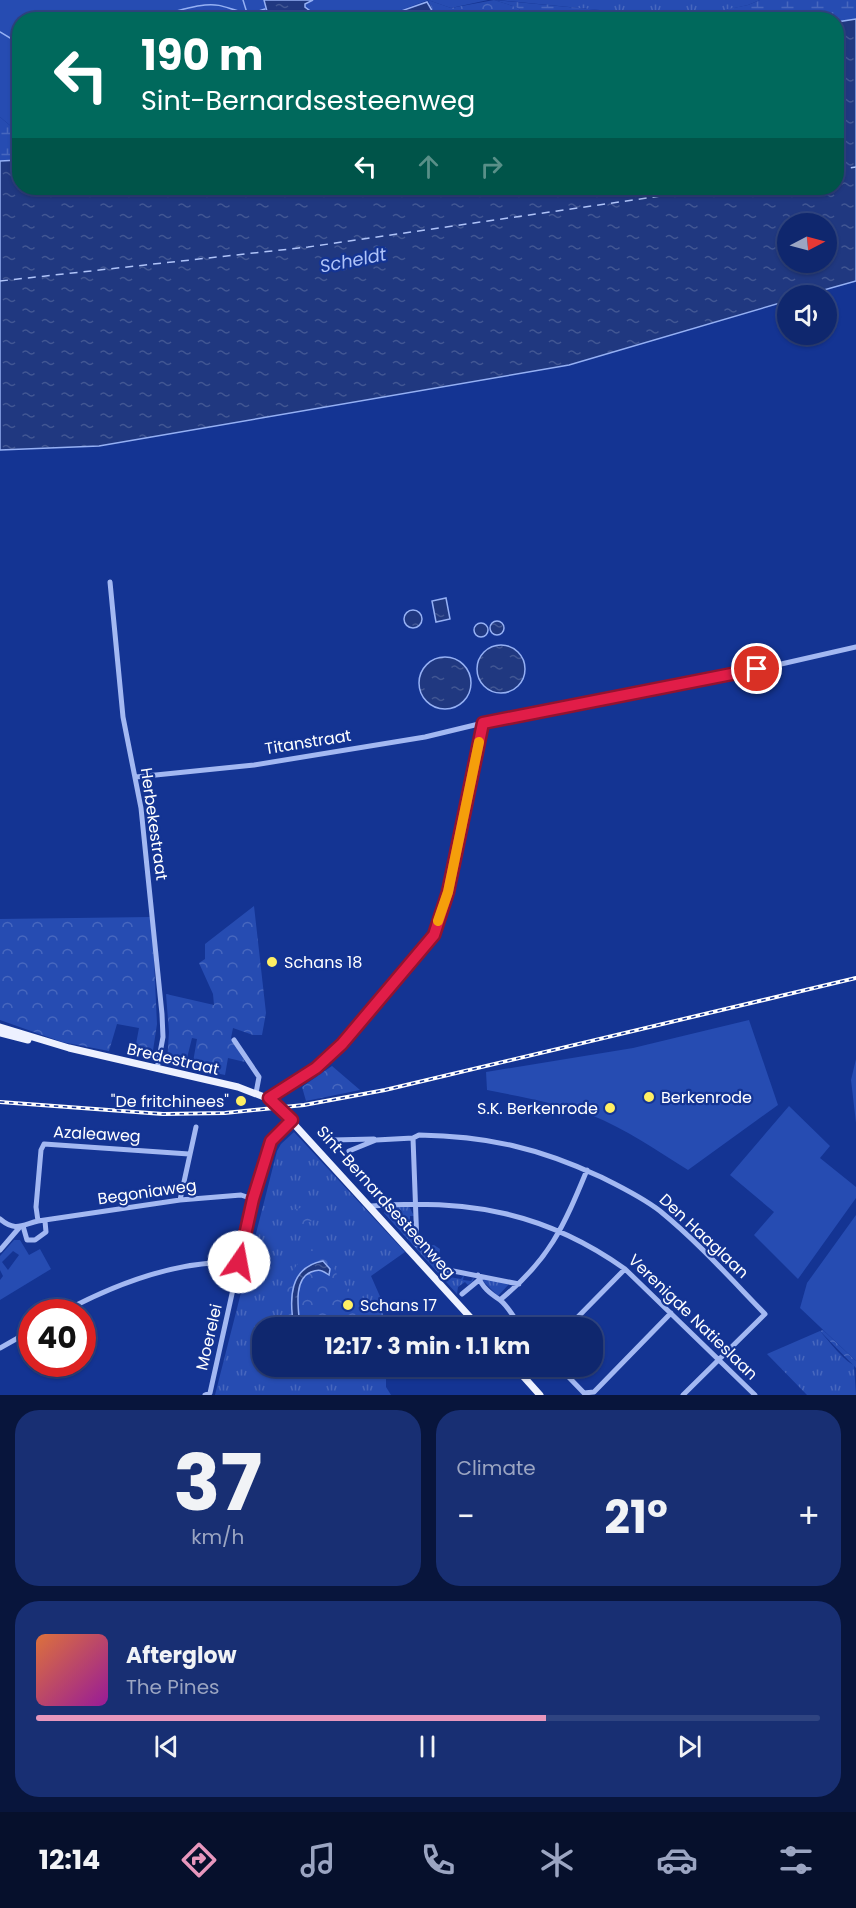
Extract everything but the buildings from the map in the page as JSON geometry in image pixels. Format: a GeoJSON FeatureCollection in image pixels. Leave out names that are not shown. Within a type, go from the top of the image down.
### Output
{"type":"FeatureCollection","features":[{"type":"Feature","properties":{"kind":"main road","name":"Bredestraat"},"geometry":{"type":"LineString","coordinates":[[0,1027],[69,1048]]}},
{"type":"Feature","properties":{"kind":"main road","name":"Bredestraat"},"geometry":{"type":"LineString","coordinates":[[0,1033],[157,1069],[269,1098]]}},
{"type":"Feature","properties":{"kind":"main road","name":"Sint-Bernardsesteenweg"},"geometry":{"type":"LineString","coordinates":[[269,1098],[371,1206],[470,1317]]}},
{"type":"Feature","properties":{"kind":"main road"},"geometry":{"type":"LineString","coordinates":[[524,1377],[540,1395]]}},
{"type":"Feature","properties":{"kind":"street","name":"Herbekestraat"},"geometry":{"type":"LineString","coordinates":[[110,582],[123,717],[141,808],[163,1027],[157,1069]]}},
{"type":"Feature","properties":{"kind":"street","name":"Titanstraat"},"geometry":{"type":"LineString","coordinates":[[136,777],[254,765],[426,737],[483,723],[737,674],[856,647]]}},
{"type":"Feature","properties":{"kind":"street"},"geometry":{"type":"LineString","coordinates":[[269,1098],[316,1068],[342,1044],[434,935],[448,892],[483,723]]}},
{"type":"Feature","properties":{"kind":"street"},"geometry":{"type":"LineString","coordinates":[[234,1040],[259,1077],[256,1093]]}},
{"type":"Feature","properties":{"kind":"street","name":"Moerelei"},"geometry":{"type":"LineString","coordinates":[[208,1394],[253,1199],[271,1141],[292,1120]]}},
{"type":"Feature","properties":{"kind":"street"},"geometry":{"type":"LineString","coordinates":[[180,1200],[196,1127]]}},
{"type":"Feature","properties":{"kind":"street","name":"Den Haaglaan"},"geometry":{"type":"LineString","coordinates":[[349,1150],[376,1140],[413,1138],[419,1135],[464,1136],[513,1144],[551,1155],[587,1170],[659,1211],[765,1314],[718,1360]]}},
{"type":"Feature","properties":{"kind":"street","name":"Den Haaglaan"},"geometry":{"type":"LineString","coordinates":[[333,1140],[368,1137],[376,1140]]}},
{"type":"Feature","properties":{"kind":"street"},"geometry":{"type":"LineString","coordinates":[[413,1138],[417,1245]]}},
{"type":"Feature","properties":{"kind":"street","name":"Azaleaweg"},"geometry":{"type":"LineString","coordinates":[[42,1221],[37,1197],[41,1150],[44,1144],[189,1154]]}},
{"type":"Feature","properties":{"kind":"street"},"geometry":{"type":"LineString","coordinates":[[500,1300],[528,1277],[561,1231],[587,1170]]}},
{"type":"Feature","properties":{"kind":"street","name":"Begoniaweg"},"geometry":{"type":"LineString","coordinates":[[21,1227],[42,1221],[180,1200],[241,1195],[253,1199]]}},
{"type":"Feature","properties":{"kind":"street","name":"Verenigde Natieslaan"},"geometry":{"type":"LineString","coordinates":[[371,1206],[414,1203],[469,1205],[498,1210],[561,1231],[603,1253],[625,1269],[755,1395]]}},
{"type":"Feature","properties":{"kind":"street"},"geometry":{"type":"LineString","coordinates":[[0,1219],[5,1224],[10,1237]]}},
{"type":"Feature","properties":{"kind":"street"},"geometry":{"type":"LineString","coordinates":[[21,1227],[27,1240],[34,1240],[46,1232],[42,1221]]}},
{"type":"Feature","properties":{"kind":"street"},"geometry":{"type":"LineString","coordinates":[[5,1224],[21,1227]]}},
{"type":"Feature","properties":{"kind":"street"},"geometry":{"type":"LineString","coordinates":[[0,1250],[21,1227]]}},
{"type":"Feature","properties":{"kind":"street"},"geometry":{"type":"LineString","coordinates":[[88,1299],[145,1276],[198,1264],[239,1262]]}},
{"type":"Feature","properties":{"kind":"street"},"geometry":{"type":"LineString","coordinates":[[442,1269],[519,1284]]}},
{"type":"Feature","properties":{"kind":"street"},"geometry":{"type":"LineString","coordinates":[[578,1317],[625,1269]]}},
{"type":"Feature","properties":{"kind":"street"},"geometry":{"type":"LineString","coordinates":[[462,1294],[479,1277]]}},
{"type":"Feature","properties":{"kind":"street"},"geometry":{"type":"LineString","coordinates":[[479,1277],[493,1298],[500,1300],[513,1317]]}},
{"type":"Feature","properties":{"kind":"street"},"geometry":{"type":"LineString","coordinates":[[569,1377],[584,1393],[589,1394],[640,1348],[671,1313]]}},
{"type":"Feature","properties":{"kind":"street"},"geometry":{"type":"LineString","coordinates":[[0,1348],[18,1338]]}},
{"type":"Feature","properties":{"kind":"street"},"geometry":{"type":"LineString","coordinates":[[683,1395],[718,1360]]}},
{"type":"Feature","properties":{"kind":"green space"},"geometry":{"type":"Polygon","coordinates":[[[0,0],[428,0],[396,12],[12,12],[12,127],[0,117],[0,0]]]}},
{"type":"Feature","properties":{"kind":"green space"},"geometry":{"type":"Polygon","coordinates":[[[359,0],[428,0],[389,12],[346,12],[359,0]]]}},
{"type":"Feature","properties":{"kind":"green space"},"geometry":{"type":"Polygon","coordinates":[[[428,0],[488,0],[451,8],[428,0]]]}},
{"type":"Feature","properties":{"kind":"green space"},"geometry":{"type":"Polygon","coordinates":[[[428,0],[451,8],[494,0],[516,7],[523,12],[434,12],[428,0]]]}},
{"type":"Feature","properties":{"kind":"green space"},"geometry":{"type":"Polygon","coordinates":[[[494,0],[620,12],[523,12],[516,7],[494,0]]]}},
{"type":"Feature","properties":{"kind":"green space"},"geometry":{"type":"Polygon","coordinates":[[[498,0],[760,0],[716,12],[620,12],[498,0]]]}},
{"type":"Feature","properties":{"kind":"green space"},"geometry":{"type":"Polygon","coordinates":[[[760,0],[856,0],[856,19],[844,21],[844,12],[714,12],[748,5],[760,0]]]}},
{"type":"Feature","properties":{"kind":"green space"},"geometry":{"type":"Polygon","coordinates":[[[0,117],[12,127],[12,160],[0,161],[0,117]]]}},
{"type":"Feature","properties":{"kind":"green space"},"geometry":{"type":"Polygon","coordinates":[[[254,906],[266,1013],[262,1035],[253,1035],[233,1028],[231,1038],[245,1062],[228,1058],[225,1075],[192,1068],[197,1039],[192,1038],[185,1066],[167,1062],[169,1032],[166,994],[214,1005],[213,994],[199,963],[205,959],[205,944],[254,906]]]}},
{"type":"Feature","properties":{"kind":"green space"},"geometry":{"type":"Polygon","coordinates":[[[152,917],[157,1024],[152,1057],[134,1055],[139,1028],[117,1024],[109,1051],[62,1042],[0,1020],[0,919],[152,917]]]}},
{"type":"Feature","properties":{"kind":"green space","name":"Berkenrode"},"geometry":{"type":"Polygon","coordinates":[[[749,1020],[778,1105],[688,1170],[629,1133],[591,1115],[487,1090],[486,1072],[633,1048],[749,1020]]]}},
{"type":"Feature","properties":{"kind":"green space"},"geometry":{"type":"Polygon","coordinates":[[[856,1059],[856,1123],[851,1080],[856,1059]]]}},
{"type":"Feature","properties":{"kind":"green space"},"geometry":{"type":"Polygon","coordinates":[[[332,1066],[360,1090],[306,1101],[302,1087],[332,1066]]]}},
{"type":"Feature","properties":{"kind":"green space"},"geometry":{"type":"Polygon","coordinates":[[[789,1106],[830,1146],[820,1158],[856,1187],[856,1198],[798,1279],[754,1235],[774,1212],[730,1175],[789,1106]]]}},
{"type":"Feature","properties":{"kind":"green space"},"geometry":{"type":"Polygon","coordinates":[[[294,1132],[405,1252],[371,1276],[382,1301],[383,1317],[252,1317],[252,1377],[386,1377],[386,1387],[391,1395],[215,1395],[277,1151],[294,1132]]]}},
{"type":"Feature","properties":{"kind":"green space"},"geometry":{"type":"Polygon","coordinates":[[[409,1206],[414,1216],[410,1216],[410,1224],[414,1224],[414,1229],[410,1229],[410,1236],[415,1236],[421,1247],[440,1266],[444,1276],[461,1279],[464,1275],[463,1280],[471,1281],[474,1277],[473,1281],[468,1285],[465,1282],[458,1287],[457,1294],[384,1213],[387,1208],[409,1206]]]}},
{"type":"Feature","properties":{"kind":"green space"},"geometry":{"type":"Polygon","coordinates":[[[304,1207],[312,1210],[315,1220],[294,1227],[287,1220],[285,1212],[304,1207]]]}},
{"type":"Feature","properties":{"kind":"green space"},"geometry":{"type":"Polygon","coordinates":[[[856,1215],[856,1361],[800,1308],[807,1283],[856,1215]]]}},
{"type":"Feature","properties":{"kind":"green space"},"geometry":{"type":"Polygon","coordinates":[[[14,1240],[20,1240],[29,1255],[40,1249],[51,1269],[0,1300],[0,1280],[3,1276],[0,1270],[0,1256],[14,1240]],[[13,1251],[2,1262],[8,1270],[19,1255],[13,1251]]]}},
{"type":"Feature","properties":{"kind":"green space"},"geometry":{"type":"Polygon","coordinates":[[[324,1245],[338,1277],[356,1297],[355,1317],[285,1317],[286,1280],[307,1251],[324,1245]]]}},
{"type":"Feature","properties":{"kind":"green space"},"geometry":{"type":"Polygon","coordinates":[[[434,1245],[440,1249],[438,1263],[420,1247],[434,1245]]]}},
{"type":"Feature","properties":{"kind":"green space"},"geometry":{"type":"Polygon","coordinates":[[[485,1278],[509,1284],[498,1296],[483,1281],[485,1278]]]}},
{"type":"Feature","properties":{"kind":"green space"},"geometry":{"type":"Polygon","coordinates":[[[823,1330],[856,1361],[856,1368],[820,1331],[823,1330]]]}},
{"type":"Feature","properties":{"kind":"green space"},"geometry":{"type":"Polygon","coordinates":[[[820,1331],[841,1355],[854,1365],[856,1395],[807,1395],[767,1354],[820,1331]]]}},
{"type":"Feature","properties":{"kind":"water"},"geometry":{"type":"Polygon","coordinates":[[[264,0],[313,0],[305,4],[305,7],[312,12],[267,12],[264,0]]]}},
{"type":"Feature","properties":{"kind":"water"},"geometry":{"type":"Polygon","coordinates":[[[427,2],[433,12],[401,12],[427,2]]]}},
{"type":"Feature","properties":{"kind":"water","name":"Scheldt"},"geometry":{"type":"Polygon","coordinates":[[[856,19],[856,281],[837,286],[777,285],[777,304],[569,365],[99,446],[0,450],[0,161],[12,160],[12,195],[844,195],[844,21],[856,19]]]}},
{"type":"Feature","properties":{"kind":"water"},"geometry":{"type":"Polygon","coordinates":[[[446,598],[450,619],[436,622],[432,601],[446,598]]]}},
{"type":"Feature","properties":{"kind":"water"},"geometry":{"type":"Polygon","coordinates":[[[413,610],[419,613],[422,619],[419,625],[413,628],[407,625],[404,619],[407,613],[413,610]]]}},
{"type":"Feature","properties":{"kind":"water"},"geometry":{"type":"Polygon","coordinates":[[[494,621],[500,621],[504,628],[500,635],[494,635],[490,631],[490,625],[494,621]]]}},
{"type":"Feature","properties":{"kind":"water"},"geometry":{"type":"Polygon","coordinates":[[[478,623],[484,623],[488,630],[484,637],[478,637],[474,633],[474,627],[478,623]]]}},
{"type":"Feature","properties":{"kind":"water"},"geometry":{"type":"Polygon","coordinates":[[[501,645],[518,652],[525,669],[518,686],[501,693],[484,686],[477,669],[484,652],[501,645]]]}},
{"type":"Feature","properties":{"kind":"water"},"geometry":{"type":"Polygon","coordinates":[[[445,657],[459,661],[467,669],[471,683],[467,697],[459,705],[445,709],[431,705],[423,697],[419,683],[423,669],[431,661],[445,657]]]}},
{"type":"Feature","properties":{"kind":"water"},"geometry":{"type":"Polygon","coordinates":[[[323,1261],[330,1269],[329,1275],[320,1270],[305,1276],[299,1289],[299,1317],[293,1317],[294,1286],[303,1270],[323,1261]]]}},
{"type":"Feature","properties":{"kind":"waterway"},"geometry":{"type":"LineString","coordinates":[[243,0],[247,12]]}},
{"type":"Feature","properties":{"kind":"waterway"},"geometry":{"type":"LineString","coordinates":[[172,12],[205,5],[247,12]]}},
{"type":"Feature","properties":{"kind":"waterway"},"geometry":{"type":"LineString","coordinates":[[255,12],[265,9]]}},
{"type":"Feature","properties":{"kind":"waterway"},"geometry":{"type":"LineString","coordinates":[[247,12],[255,12]]}},
{"type":"Feature","properties":{"kind":"waterway"},"geometry":{"type":"LineString","coordinates":[[0,32],[12,39]]}},
{"type":"Feature","properties":{"kind":"ferry route"},"geometry":{"type":"LineString","coordinates":[[844,169],[856,167]]}},
{"type":"Feature","properties":{"kind":"ferry route"},"geometry":{"type":"LineString","coordinates":[[0,281],[308,247],[668,195]]}},
{"type":"Feature","properties":{"kind":"railway"},"geometry":{"type":"LineString","coordinates":[[0,1102],[163,1114],[225,1113],[304,1105],[385,1090],[856,978]]}},
{"type":"Feature","properties":{"kind":"slow traffic"},"geometry":{"type":"LineString","coordinates":[[438,921],[448,892],[479,742]]}},
{"type":"Feature","properties":{"kind":"place","name":"Schans 18"},"geometry":{"type":"Point","coordinates":[272,962]}},
{"type":"Feature","properties":{"kind":"place","name":"Berkenrode"},"geometry":{"type":"Point","coordinates":[649,1097]}},
{"type":"Feature","properties":{"kind":"place","name":"\"De fritchinees\""},"geometry":{"type":"Point","coordinates":[241,1101]}},
{"type":"Feature","properties":{"kind":"place","name":"S.K. Berkenrode"},"geometry":{"type":"Point","coordinates":[610,1108]}},
{"type":"Feature","properties":{"kind":"place","name":"Schans 17"},"geometry":{"type":"Point","coordinates":[348,1305]}},
{"type":"Feature","properties":{"kind":"route"},"geometry":{"type":"LineString","coordinates":[[239,1262],[253,1199],[271,1141],[292,1120],[276,1102],[269,1098],[316,1068],[342,1044],[434,935],[448,892],[483,723],[757,669]]}}]}
